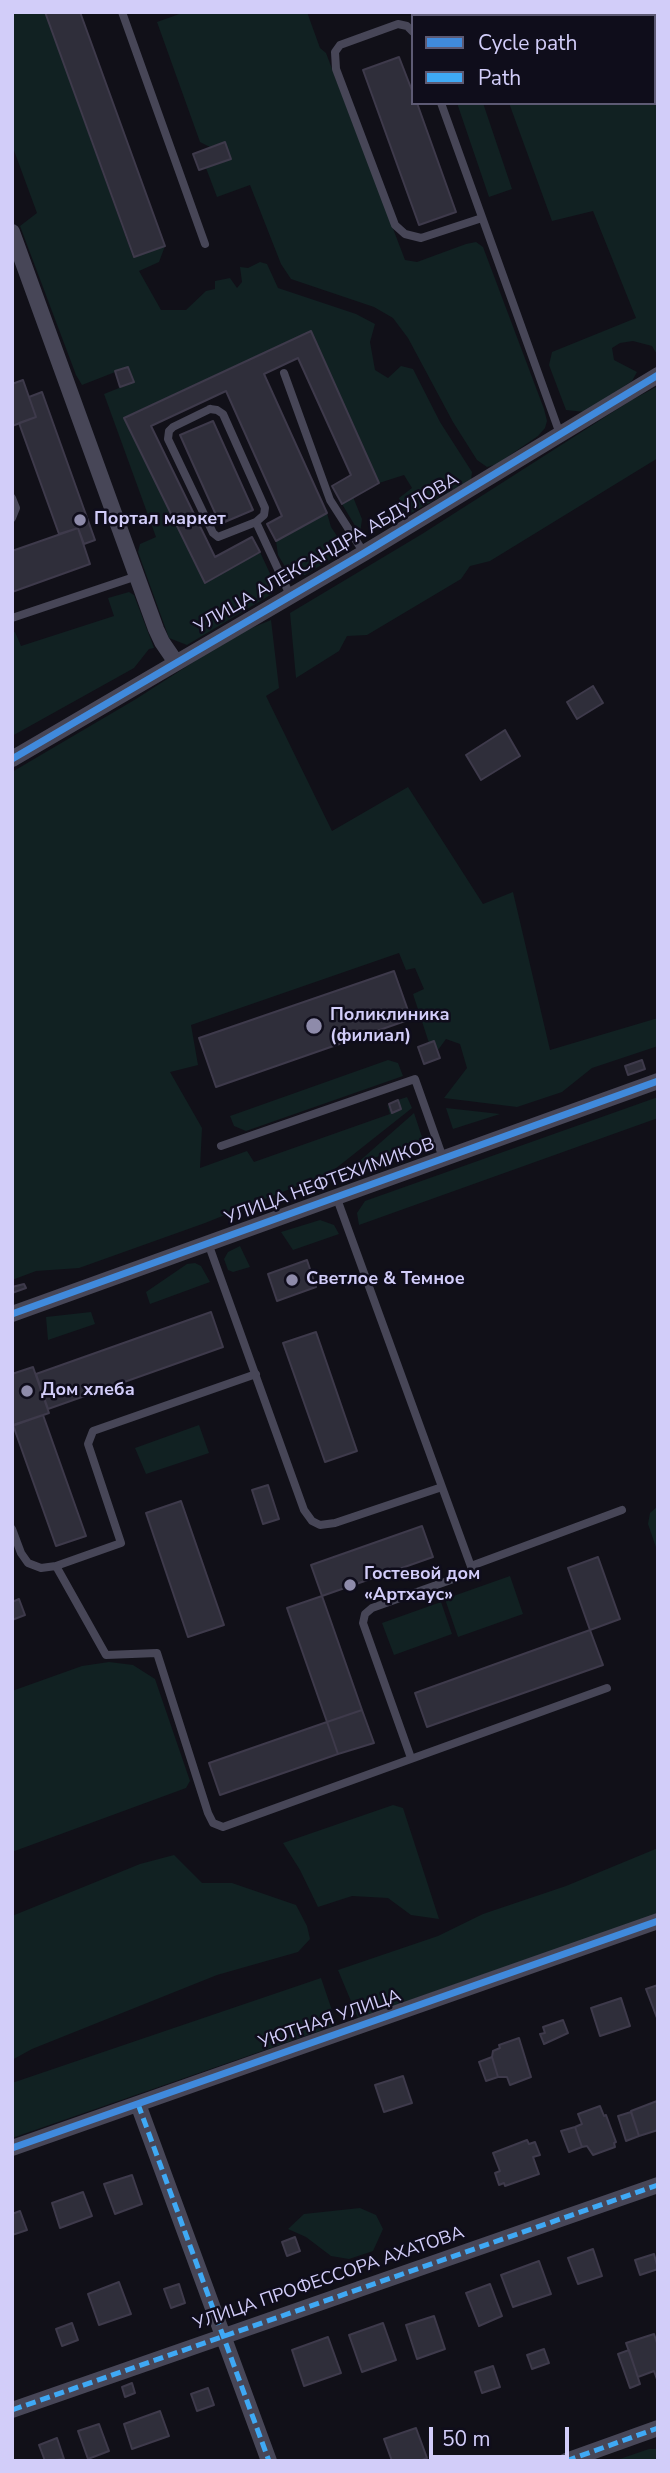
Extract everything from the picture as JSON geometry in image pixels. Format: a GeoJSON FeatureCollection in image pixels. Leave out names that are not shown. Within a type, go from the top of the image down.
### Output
{"type":"FeatureCollection","features":[{"type":"Feature","properties":{"kind":"street"},"geometry":{"type":"LineString","coordinates":[[12,232],[156,629],[175,662]]}},
{"type":"Feature","properties":{"kind":"street","name":"УЛИЦА АЛЕКСАНДРА АБДУЛОВА"},"geometry":{"type":"LineString","coordinates":[[12,759],[364,553],[658,375]]}},
{"type":"Feature","properties":{"kind":"street","name":"УЛИЦА НЕФТЕХИМИКОВ"},"geometry":{"type":"LineString","coordinates":[[12,1314],[658,1081]]}},
{"type":"Feature","properties":{"kind":"street","name":"УЮТНАЯ УЛИЦА"},"geometry":{"type":"LineString","coordinates":[[12,2148],[658,1921]]}},
{"type":"Feature","properties":{"kind":"street"},"geometry":{"type":"LineString","coordinates":[[138,2104],[269,2461]]}},
{"type":"Feature","properties":{"kind":"street","name":"УЛИЦА ПРОФЕССОРА АХАТОВА"},"geometry":{"type":"LineString","coordinates":[[12,2410],[658,2185]]}},
{"type":"Feature","properties":{"kind":"street"},"geometry":{"type":"LineString","coordinates":[[566,2461],[658,2428]]}},
{"type":"Feature","properties":{"kind":"lane"},"geometry":{"type":"LineString","coordinates":[[122,12],[205,244]]}},
{"type":"Feature","properties":{"kind":"lane"},"geometry":{"type":"LineString","coordinates":[[411,30],[398,24],[340,45],[335,51],[336,69],[395,225],[405,233],[421,238],[482,218]]}},
{"type":"Feature","properties":{"kind":"lane"},"geometry":{"type":"LineString","coordinates":[[442,105],[560,434]]}},
{"type":"Feature","properties":{"kind":"lane"},"geometry":{"type":"LineString","coordinates":[[284,373],[330,500],[364,553]]}},
{"type":"Feature","properties":{"kind":"lane"},"geometry":{"type":"LineString","coordinates":[[210,409],[223,414],[265,508],[264,515],[256,522],[224,536],[218,537],[213,533],[168,439],[169,431],[173,427],[210,409]]}},
{"type":"Feature","properties":{"kind":"lane"},"geometry":{"type":"LineString","coordinates":[[12,498],[16,508],[12,518]]}},
{"type":"Feature","properties":{"kind":"lane"},"geometry":{"type":"LineString","coordinates":[[256,522],[290,595]]}},
{"type":"Feature","properties":{"kind":"lane"},"geometry":{"type":"LineString","coordinates":[[12,618],[137,576]]}},
{"type":"Feature","properties":{"kind":"lane"},"geometry":{"type":"LineString","coordinates":[[221,1146],[415,1079],[443,1158]]}},
{"type":"Feature","properties":{"kind":"lane"},"geometry":{"type":"LineString","coordinates":[[337,1196],[473,1572],[372,1608],[365,1614],[363,1623],[411,1758]]}},
{"type":"Feature","properties":{"kind":"lane"},"geometry":{"type":"LineString","coordinates":[[208,1243],[304,1510],[312,1521],[320,1525],[335,1523],[442,1486]]}},
{"type":"Feature","properties":{"kind":"lane"},"geometry":{"type":"LineString","coordinates":[[12,1529],[20,1553],[27,1563],[41,1568],[56,1566],[121,1543],[88,1444],[93,1432],[256,1374]]}},
{"type":"Feature","properties":{"kind":"lane"},"geometry":{"type":"LineString","coordinates":[[471,1566],[622,1510]]}},
{"type":"Feature","properties":{"kind":"lane"},"geometry":{"type":"LineString","coordinates":[[56,1566],[106,1656],[157,1653],[203,1800],[213,1823],[223,1827],[607,1688]]}},
{"type":"Feature","properties":{"kind":"shaded area"},"geometry":{"type":"Polygon","coordinates":[[[12,12],[45,12],[133,257],[165,246],[159,262],[139,271],[161,310],[186,310],[206,291],[215,289],[215,281],[230,278],[237,288],[242,282],[240,267],[248,268],[260,262],[267,264],[278,288],[356,314],[375,324],[370,342],[375,370],[388,378],[401,366],[413,369],[440,422],[472,472],[471,480],[411,513],[404,512],[399,498],[412,488],[404,475],[379,483],[310,331],[125,417],[205,583],[260,552],[273,580],[272,594],[187,645],[169,638],[138,552],[140,544],[156,537],[104,394],[134,382],[128,367],[82,385],[20,226],[37,213],[12,145],[12,12]]]}},
{"type":"Feature","properties":{"kind":"shaded area"},"geometry":{"type":"Polygon","coordinates":[[[185,12],[307,12],[320,48],[326,53],[405,260],[417,262],[476,242],[483,247],[544,409],[547,421],[538,436],[497,464],[487,467],[477,460],[453,422],[408,338],[393,318],[374,307],[291,279],[281,264],[250,185],[217,197],[206,168],[231,159],[225,142],[210,147],[200,142],[157,22],[185,12]]]}},
{"type":"Feature","properties":{"kind":"shaded area"},"geometry":{"type":"Polygon","coordinates":[[[430,12],[658,12],[658,356],[652,346],[633,341],[620,343],[612,348],[614,360],[637,372],[632,381],[585,412],[566,410],[549,365],[552,352],[636,318],[593,211],[552,221],[510,105],[656,105],[656,14],[430,12]]]}},
{"type":"Feature","properties":{"kind":"shaded area"},"geometry":{"type":"Polygon","coordinates":[[[458,105],[484,105],[512,189],[489,197],[458,105]]]}},
{"type":"Feature","properties":{"kind":"shaded area"},"geometry":{"type":"Polygon","coordinates":[[[658,386],[658,458],[490,561],[470,566],[461,579],[367,635],[347,636],[339,651],[296,678],[290,613],[658,386]]]}},
{"type":"Feature","properties":{"kind":"shaded area"},"geometry":{"type":"Polygon","coordinates":[[[353,497],[362,519],[360,534],[342,504],[353,497]]]}},
{"type":"Feature","properties":{"kind":"shaded area"},"geometry":{"type":"Polygon","coordinates":[[[327,513],[331,527],[343,545],[341,553],[305,575],[295,575],[287,570],[278,555],[276,541],[327,513]]]}},
{"type":"Feature","properties":{"kind":"shaded area"},"geometry":{"type":"Polygon","coordinates":[[[129,592],[134,595],[154,648],[149,649],[134,668],[12,736],[12,633],[15,632],[21,646],[114,616],[108,598],[129,592]]]}},
{"type":"Feature","properties":{"kind":"shaded area"},"geometry":{"type":"Polygon","coordinates":[[[271,620],[279,688],[266,696],[332,831],[408,787],[483,904],[513,892],[550,1050],[658,1018],[658,1046],[592,1068],[562,1092],[517,1107],[444,1098],[467,1068],[460,1044],[446,1039],[438,1050],[434,1041],[429,1043],[413,994],[424,989],[415,968],[406,970],[399,953],[191,1025],[198,1065],[170,1072],[202,1128],[200,1168],[247,1151],[254,1162],[390,1114],[387,1104],[392,1112],[400,1110],[398,1100],[407,1097],[412,1108],[330,1173],[205,1223],[79,1268],[36,1271],[12,1280],[12,772],[136,699],[237,634],[271,620]]]}},
{"type":"Feature","properties":{"kind":"shaded area"},"geometry":{"type":"Polygon","coordinates":[[[388,1060],[398,1063],[403,1076],[246,1131],[234,1126],[230,1116],[388,1060]]]}},
{"type":"Feature","properties":{"kind":"shaded area"},"geometry":{"type":"Polygon","coordinates":[[[658,1097],[658,1118],[359,1225],[357,1213],[365,1201],[658,1097]]]}},
{"type":"Feature","properties":{"kind":"shaded area"},"geometry":{"type":"Polygon","coordinates":[[[446,1108],[500,1114],[453,1129],[446,1108]]]}},
{"type":"Feature","properties":{"kind":"shaded area"},"geometry":{"type":"Polygon","coordinates":[[[414,1113],[423,1140],[355,1165],[414,1113]]]}},
{"type":"Feature","properties":{"kind":"shaded area"},"geometry":{"type":"Polygon","coordinates":[[[320,1220],[334,1225],[339,1234],[293,1250],[281,1232],[320,1220]]]}},
{"type":"Feature","properties":{"kind":"shaded area"},"geometry":{"type":"Polygon","coordinates":[[[240,1246],[250,1267],[233,1272],[228,1270],[224,1259],[228,1252],[240,1246]]]}},
{"type":"Feature","properties":{"kind":"shaded area"},"geometry":{"type":"Polygon","coordinates":[[[195,1263],[201,1266],[210,1282],[150,1304],[146,1292],[187,1264],[195,1263]]]}},
{"type":"Feature","properties":{"kind":"shaded area"},"geometry":{"type":"Polygon","coordinates":[[[91,1312],[95,1324],[48,1340],[46,1317],[91,1312]]]}},
{"type":"Feature","properties":{"kind":"shaded area"},"geometry":{"type":"Polygon","coordinates":[[[199,1425],[209,1453],[146,1474],[135,1448],[199,1425]]]}},
{"type":"Feature","properties":{"kind":"shaded area"},"geometry":{"type":"Polygon","coordinates":[[[658,1506],[658,1553],[648,1524],[650,1513],[658,1506]]]}},
{"type":"Feature","properties":{"kind":"shaded area"},"geometry":{"type":"Polygon","coordinates":[[[510,1576],[523,1614],[458,1637],[445,1599],[510,1576]]]}},
{"type":"Feature","properties":{"kind":"shaded area"},"geometry":{"type":"Polygon","coordinates":[[[441,1602],[452,1634],[394,1655],[382,1623],[441,1602]]]}},
{"type":"Feature","properties":{"kind":"shaded area"},"geometry":{"type":"Polygon","coordinates":[[[109,1662],[133,1665],[155,1679],[190,1781],[186,1788],[12,1852],[12,1691],[82,1666],[109,1662]]]}},
{"type":"Feature","properties":{"kind":"shaded area"},"geometry":{"type":"Polygon","coordinates":[[[393,1805],[403,1808],[439,1919],[411,1915],[388,1898],[352,1896],[318,1907],[283,1843],[393,1805]]]}},
{"type":"Feature","properties":{"kind":"shaded area"},"geometry":{"type":"Polygon","coordinates":[[[658,1848],[658,1914],[358,2018],[338,1970],[438,1936],[483,1914],[566,1886],[658,1848]]]}},
{"type":"Feature","properties":{"kind":"shaded area"},"geometry":{"type":"Polygon","coordinates":[[[174,1855],[202,1883],[232,1883],[296,1905],[307,1926],[310,1939],[298,1952],[217,1975],[32,2049],[12,2060],[12,1916],[140,1864],[174,1855]]]}},
{"type":"Feature","properties":{"kind":"shaded area"},"geometry":{"type":"Polygon","coordinates":[[[321,1978],[337,2025],[12,2138],[12,2083],[321,1978]]]}},
{"type":"Feature","properties":{"kind":"shaded area"},"geometry":{"type":"Polygon","coordinates":[[[360,2208],[376,2215],[383,2229],[373,2251],[349,2259],[331,2256],[306,2237],[288,2229],[304,2214],[360,2208]]]}},
{"type":"Feature","properties":{"kind":"shaded area"},"geometry":{"type":"Polygon","coordinates":[[[649,2449],[658,2449],[658,2461],[614,2461],[649,2449]]]}},
{"type":"Feature","properties":{"kind":"building"},"geometry":{"type":"Polygon","coordinates":[[[45,12],[80,12],[165,246],[134,257],[45,12]]]}},
{"type":"Feature","properties":{"kind":"building"},"geometry":{"type":"Polygon","coordinates":[[[399,57],[411,88],[411,105],[418,105],[456,212],[419,225],[363,70],[399,57]]]}},
{"type":"Feature","properties":{"kind":"building"},"geometry":{"type":"Polygon","coordinates":[[[225,142],[231,159],[199,170],[193,154],[225,142]]]}},
{"type":"Feature","properties":{"kind":"building"},"geometry":{"type":"Polygon","coordinates":[[[311,331],[379,483],[342,504],[332,486],[351,475],[298,358],[264,374],[327,513],[276,541],[267,524],[282,516],[226,391],[151,426],[215,557],[252,537],[260,552],[205,583],[124,418],[311,331]]]}},
{"type":"Feature","properties":{"kind":"building"},"geometry":{"type":"Polygon","coordinates":[[[128,367],[134,382],[120,387],[115,371],[128,367]]]}},
{"type":"Feature","properties":{"kind":"building"},"geometry":{"type":"Polygon","coordinates":[[[23,380],[36,417],[12,426],[12,384],[23,380]]]}},
{"type":"Feature","properties":{"kind":"building"},"geometry":{"type":"Polygon","coordinates":[[[42,392],[95,540],[84,544],[78,528],[59,534],[19,423],[36,417],[29,397],[42,392]]]}},
{"type":"Feature","properties":{"kind":"building"},"geometry":{"type":"Polygon","coordinates":[[[213,421],[253,510],[220,524],[180,435],[213,421]]]}},
{"type":"Feature","properties":{"kind":"building"},"geometry":{"type":"Polygon","coordinates":[[[78,528],[90,564],[12,592],[12,551],[78,528]]]}},
{"type":"Feature","properties":{"kind":"building"},"geometry":{"type":"Polygon","coordinates":[[[593,686],[603,703],[577,719],[567,702],[593,686]]]}},
{"type":"Feature","properties":{"kind":"building"},"geometry":{"type":"Polygon","coordinates":[[[505,730],[520,756],[481,780],[466,755],[505,730]]]}},
{"type":"Feature","properties":{"kind":"building","name":"Поликлиника (филиал)"},"geometry":{"type":"Polygon","coordinates":[[[394,971],[411,1019],[216,1087],[199,1038],[394,971]]]}},
{"type":"Feature","properties":{"kind":"building"},"geometry":{"type":"Polygon","coordinates":[[[434,1041],[440,1058],[424,1064],[418,1047],[434,1041]]]}},
{"type":"Feature","properties":{"kind":"building"},"geometry":{"type":"Polygon","coordinates":[[[642,1060],[645,1069],[628,1075],[625,1066],[642,1060]]]}},
{"type":"Feature","properties":{"kind":"building"},"geometry":{"type":"Polygon","coordinates":[[[398,1100],[401,1109],[392,1113],[389,1104],[398,1100]]]}},
{"type":"Feature","properties":{"kind":"building","name":"Светлое & Темное"},"geometry":{"type":"Polygon","coordinates":[[[307,1260],[316,1287],[277,1301],[268,1274],[307,1260]]]}},
{"type":"Feature","properties":{"kind":"building"},"geometry":{"type":"Polygon","coordinates":[[[24,1284],[26,1288],[12,1293],[12,1287],[24,1284]]]}},
{"type":"Feature","properties":{"kind":"building"},"geometry":{"type":"Polygon","coordinates":[[[211,1312],[223,1347],[48,1409],[36,1374],[211,1312]]]}},
{"type":"Feature","properties":{"kind":"building"},"geometry":{"type":"Polygon","coordinates":[[[316,1332],[357,1451],[325,1462],[283,1343],[316,1332]]]}},
{"type":"Feature","properties":{"kind":"building","name":"Дом хлеба"},"geometry":{"type":"Polygon","coordinates":[[[33,1367],[49,1413],[12,1426],[12,1374],[33,1367]]]}},
{"type":"Feature","properties":{"kind":"building"},"geometry":{"type":"Polygon","coordinates":[[[43,1415],[86,1536],[56,1546],[13,1425],[43,1415]]]}},
{"type":"Feature","properties":{"kind":"building"},"geometry":{"type":"Polygon","coordinates":[[[268,1485],[279,1519],[263,1524],[252,1490],[268,1485]]]}},
{"type":"Feature","properties":{"kind":"building"},"geometry":{"type":"Polygon","coordinates":[[[181,1501],[224,1625],[188,1637],[146,1513],[181,1501]]]}},
{"type":"Feature","properties":{"kind":"building"},"geometry":{"type":"Polygon","coordinates":[[[422,1526],[433,1557],[322,1596],[311,1565],[422,1526]]]}},
{"type":"Feature","properties":{"kind":"building"},"geometry":{"type":"Polygon","coordinates":[[[598,1557],[620,1619],[590,1630],[568,1568],[598,1557]]]}},
{"type":"Feature","properties":{"kind":"building"},"geometry":{"type":"Polygon","coordinates":[[[322,1596],[362,1710],[327,1722],[287,1608],[322,1596]]]}},
{"type":"Feature","properties":{"kind":"building"},"geometry":{"type":"Polygon","coordinates":[[[19,1599],[25,1615],[12,1620],[12,1602],[19,1599]]]}},
{"type":"Feature","properties":{"kind":"building"},"geometry":{"type":"Polygon","coordinates":[[[590,1630],[603,1665],[427,1727],[415,1693],[590,1630]]]}},
{"type":"Feature","properties":{"kind":"building"},"geometry":{"type":"Polygon","coordinates":[[[362,1710],[374,1743],[338,1754],[327,1722],[362,1710]]]}},
{"type":"Feature","properties":{"kind":"building"},"geometry":{"type":"Polygon","coordinates":[[[327,1722],[338,1754],[220,1795],[209,1763],[327,1722]]]}},
{"type":"Feature","properties":{"kind":"building"},"geometry":{"type":"Polygon","coordinates":[[[658,1985],[658,2018],[657,2018],[646,1989],[658,1985]]]}},
{"type":"Feature","properties":{"kind":"building"},"geometry":{"type":"Polygon","coordinates":[[[621,1998],[630,2026],[600,2036],[591,2008],[621,1998]]]}},
{"type":"Feature","properties":{"kind":"building"},"geometry":{"type":"Polygon","coordinates":[[[563,2020],[568,2033],[544,2044],[540,2034],[545,2033],[543,2027],[563,2020]]]}},
{"type":"Feature","properties":{"kind":"building"},"geometry":{"type":"Polygon","coordinates":[[[519,2038],[531,2077],[510,2085],[507,2077],[498,2077],[492,2057],[493,2051],[500,2048],[499,2045],[519,2038]]]}},
{"type":"Feature","properties":{"kind":"building"},"geometry":{"type":"Polygon","coordinates":[[[492,2057],[498,2077],[486,2081],[479,2062],[492,2057]]]}},
{"type":"Feature","properties":{"kind":"building"},"geometry":{"type":"Polygon","coordinates":[[[403,2076],[412,2103],[384,2112],[375,2085],[403,2076]]]}},
{"type":"Feature","properties":{"kind":"building"},"geometry":{"type":"Polygon","coordinates":[[[657,2101],[658,2130],[639,2136],[631,2111],[657,2101]]]}},
{"type":"Feature","properties":{"kind":"building"},"geometry":{"type":"Polygon","coordinates":[[[600,2106],[616,2142],[615,2147],[593,2155],[587,2146],[582,2147],[575,2127],[582,2124],[578,2114],[600,2106]]]}},
{"type":"Feature","properties":{"kind":"building"},"geometry":{"type":"Polygon","coordinates":[[[631,2112],[639,2136],[626,2141],[618,2116],[631,2112]]]}},
{"type":"Feature","properties":{"kind":"building"},"geometry":{"type":"Polygon","coordinates":[[[575,2127],[582,2147],[569,2152],[561,2131],[575,2127]]]}},
{"type":"Feature","properties":{"kind":"building"},"geometry":{"type":"Polygon","coordinates":[[[527,2140],[529,2144],[535,2142],[540,2155],[533,2157],[539,2174],[505,2186],[504,2183],[499,2185],[495,2173],[500,2171],[493,2153],[527,2140]]]}},
{"type":"Feature","properties":{"kind":"building"},"geometry":{"type":"Polygon","coordinates":[[[132,2175],[142,2204],[115,2214],[104,2184],[132,2175]]]}},
{"type":"Feature","properties":{"kind":"building"},"geometry":{"type":"Polygon","coordinates":[[[83,2192],[92,2216],[60,2228],[52,2203],[83,2192]]]}},
{"type":"Feature","properties":{"kind":"building"},"geometry":{"type":"Polygon","coordinates":[[[20,2211],[27,2230],[12,2235],[12,2214],[20,2211]]]}},
{"type":"Feature","properties":{"kind":"building"},"geometry":{"type":"Polygon","coordinates":[[[295,2237],[300,2251],[287,2256],[282,2242],[295,2237]]]}},
{"type":"Feature","properties":{"kind":"building"},"geometry":{"type":"Polygon","coordinates":[[[593,2249],[602,2276],[578,2284],[568,2258],[593,2249]]]}},
{"type":"Feature","properties":{"kind":"building"},"geometry":{"type":"Polygon","coordinates":[[[654,2254],[658,2269],[640,2275],[635,2260],[654,2254]]]}},
{"type":"Feature","properties":{"kind":"building"},"geometry":{"type":"Polygon","coordinates":[[[539,2261],[551,2294],[513,2307],[501,2275],[539,2261]]]}},
{"type":"Feature","properties":{"kind":"building"},"geometry":{"type":"Polygon","coordinates":[[[119,2282],[131,2314],[99,2325],[88,2294],[119,2282]]]}},
{"type":"Feature","properties":{"kind":"building"},"geometry":{"type":"Polygon","coordinates":[[[179,2284],[185,2303],[171,2308],[164,2289],[179,2284]]]}},
{"type":"Feature","properties":{"kind":"building"},"geometry":{"type":"Polygon","coordinates":[[[490,2284],[502,2316],[479,2326],[466,2293],[490,2284]]]}},
{"type":"Feature","properties":{"kind":"building"},"geometry":{"type":"Polygon","coordinates":[[[434,2316],[445,2349],[417,2359],[406,2325],[434,2316]]]}},
{"type":"Feature","properties":{"kind":"building"},"geometry":{"type":"Polygon","coordinates":[[[72,2323],[78,2340],[62,2346],[56,2329],[72,2323]]]}},
{"type":"Feature","properties":{"kind":"building"},"geometry":{"type":"Polygon","coordinates":[[[383,2323],[396,2360],[362,2372],[349,2335],[383,2323]]]}},
{"type":"Feature","properties":{"kind":"building"},"geometry":{"type":"Polygon","coordinates":[[[654,2334],[658,2346],[658,2382],[654,2371],[638,2377],[626,2343],[654,2334]]]}},
{"type":"Feature","properties":{"kind":"building"},"geometry":{"type":"Polygon","coordinates":[[[328,2337],[341,2373],[304,2386],[292,2350],[328,2337]]]}},
{"type":"Feature","properties":{"kind":"building"},"geometry":{"type":"Polygon","coordinates":[[[544,2349],[549,2363],[532,2369],[527,2355],[544,2349]]]}},
{"type":"Feature","properties":{"kind":"building"},"geometry":{"type":"Polygon","coordinates":[[[629,2350],[640,2384],[630,2388],[618,2354],[629,2350]]]}},
{"type":"Feature","properties":{"kind":"building"},"geometry":{"type":"Polygon","coordinates":[[[493,2366],[500,2387],[482,2393],[475,2372],[493,2366]]]}},
{"type":"Feature","properties":{"kind":"building"},"geometry":{"type":"Polygon","coordinates":[[[132,2383],[135,2393],[125,2397],[122,2387],[132,2383]]]}},
{"type":"Feature","properties":{"kind":"building"},"geometry":{"type":"Polygon","coordinates":[[[208,2388],[214,2405],[197,2411],[191,2394],[208,2388]]]}},
{"type":"Feature","properties":{"kind":"building"},"geometry":{"type":"Polygon","coordinates":[[[160,2411],[169,2436],[132,2449],[124,2424],[160,2411]]]}},
{"type":"Feature","properties":{"kind":"building"},"geometry":{"type":"Polygon","coordinates":[[[99,2424],[109,2451],[88,2459],[78,2431],[99,2424]]]}},
{"type":"Feature","properties":{"kind":"building"},"geometry":{"type":"Polygon","coordinates":[[[416,2428],[427,2458],[420,2461],[392,2461],[384,2439],[416,2428]]]}},
{"type":"Feature","properties":{"kind":"building"},"geometry":{"type":"Polygon","coordinates":[[[57,2438],[64,2459],[45,2461],[39,2445],[57,2438]]]}},
{"type":"Feature","properties":{"kind":"marked path"},"geometry":{"type":"LineString","coordinates":[[138,2104],[269,2461]]}},
{"type":"Feature","properties":{"kind":"marked path"},"geometry":{"type":"LineString","coordinates":[[12,2410],[658,2185]]}},
{"type":"Feature","properties":{"kind":"marked path"},"geometry":{"type":"LineString","coordinates":[[566,2461],[658,2428]]}},
{"type":"Feature","properties":{"kind":"cycle path"},"geometry":{"type":"LineString","coordinates":[[12,759],[364,553],[658,375]]}},
{"type":"Feature","properties":{"kind":"cycle path"},"geometry":{"type":"LineString","coordinates":[[12,1314],[658,1081]]}},
{"type":"Feature","properties":{"kind":"cycle path"},"geometry":{"type":"LineString","coordinates":[[12,2148],[658,1921]]}},
{"type":"Feature","properties":{"kind":"place","name":"Портал маркет"},"geometry":{"type":"Point","coordinates":[80,520]}},
{"type":"Feature","properties":{"kind":"place","name":"Поликлиника (филиал)"},"geometry":{"type":"Point","coordinates":[314,1026]}},
{"type":"Feature","properties":{"kind":"place","name":"Светлое & Темное"},"geometry":{"type":"Point","coordinates":[292,1280]}},
{"type":"Feature","properties":{"kind":"place","name":"Дом хлеба"},"geometry":{"type":"Point","coordinates":[27,1391]}},
{"type":"Feature","properties":{"kind":"place","name":"Гостевой дом «Артхаус»"},"geometry":{"type":"Point","coordinates":[350,1585]}}]}
